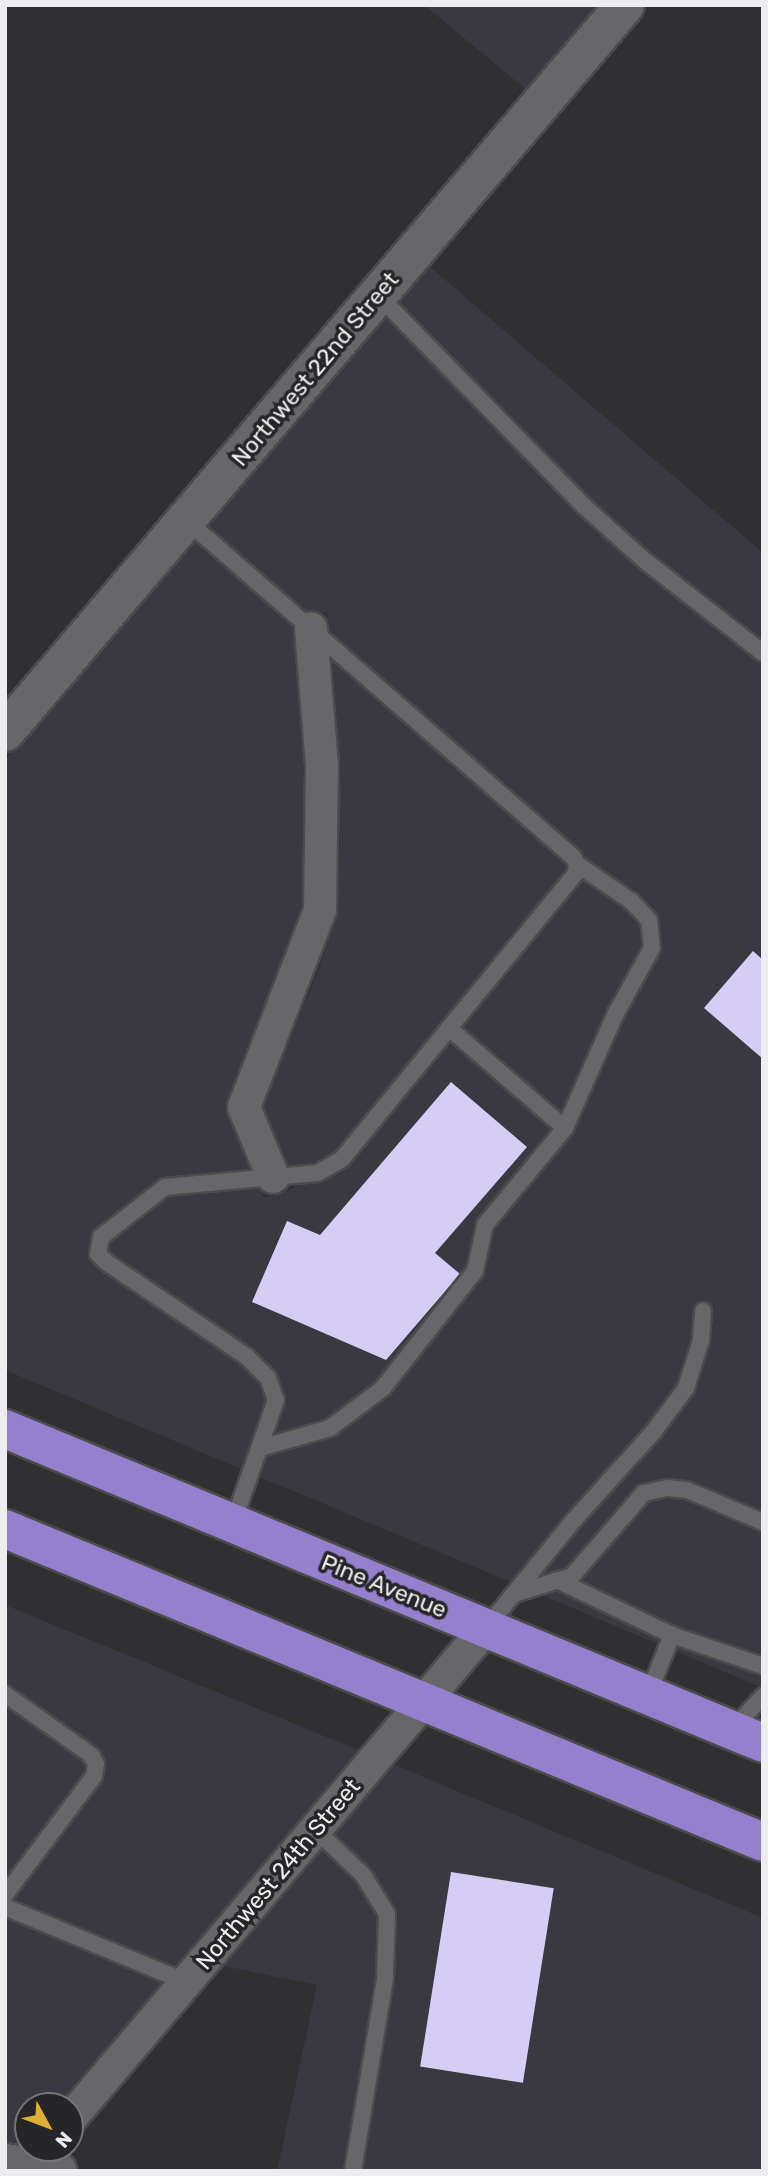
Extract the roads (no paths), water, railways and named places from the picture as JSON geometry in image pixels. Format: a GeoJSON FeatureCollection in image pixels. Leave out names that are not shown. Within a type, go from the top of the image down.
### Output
{"type":"FeatureCollection","features":[{"type":"Feature","properties":{"kind":"highway","name":"Pine Avenue"},"geometry":{"type":"LineString","coordinates":[[5,1429],[748,1736]]}},
{"type":"Feature","properties":{"kind":"highway"},"geometry":{"type":"LineString","coordinates":[[5,1529],[763,1842]]}},
{"type":"Feature","properties":{"kind":"street","name":"Northwest 22nd Street"},"geometry":{"type":"LineString","coordinates":[[5,732],[625,5]]}},
{"type":"Feature","properties":{"kind":"street"},"geometry":{"type":"LineString","coordinates":[[273,1177],[244,1107],[320,909],[322,766],[311,628]]}},
{"type":"Feature","properties":{"kind":"street","name":"Northwest 24th Street"},"geometry":{"type":"LineString","coordinates":[[84,2102],[486,1628]]}},
{"type":"Feature","properties":{"kind":"lane"},"geometry":{"type":"LineString","coordinates":[[378,295],[585,507],[644,560],[763,653]]}},
{"type":"Feature","properties":{"kind":"lane"},"geometry":{"type":"LineString","coordinates":[[186,520],[573,857],[577,864],[631,901],[649,920],[652,948],[616,1013],[565,1128],[485,1226],[475,1271],[383,1388],[330,1428],[260,1448]]}},
{"type":"Feature","properties":{"kind":"lane"},"geometry":{"type":"LineString","coordinates":[[233,1523],[276,1400],[268,1378],[246,1356],[98,1254],[101,1237],[165,1187],[318,1172],[342,1159],[576,873],[577,864]]}},
{"type":"Feature","properties":{"kind":"lane"},"geometry":{"type":"LineString","coordinates":[[449,1028],[565,1128]]}},
{"type":"Feature","properties":{"kind":"lane"},"geometry":{"type":"LineString","coordinates":[[486,1628],[573,1521],[654,1431],[686,1388],[701,1340],[703,1311]]}},
{"type":"Feature","properties":{"kind":"lane"},"geometry":{"type":"LineString","coordinates":[[514,1594],[572,1576],[644,1493],[667,1488],[687,1490],[763,1522]]}},
{"type":"Feature","properties":{"kind":"lane"},"geometry":{"type":"LineString","coordinates":[[556,1580],[672,1635],[746,1662],[763,1665]]}},
{"type":"Feature","properties":{"kind":"lane"},"geometry":{"type":"LineString","coordinates":[[648,1695],[672,1635]]}},
{"type":"Feature","properties":{"kind":"lane"},"geometry":{"type":"LineString","coordinates":[[5,1695],[92,1755],[96,1764],[94,1776],[5,1895]]}},
{"type":"Feature","properties":{"kind":"lane"},"geometry":{"type":"LineString","coordinates":[[748,1736],[763,1696]]}},
{"type":"Feature","properties":{"kind":"lane"},"geometry":{"type":"LineString","coordinates":[[315,1829],[363,1875],[387,1914],[385,1979],[353,2171]]}},
{"type":"Feature","properties":{"kind":"lane"},"geometry":{"type":"LineString","coordinates":[[5,1907],[186,1982]]}}]}
